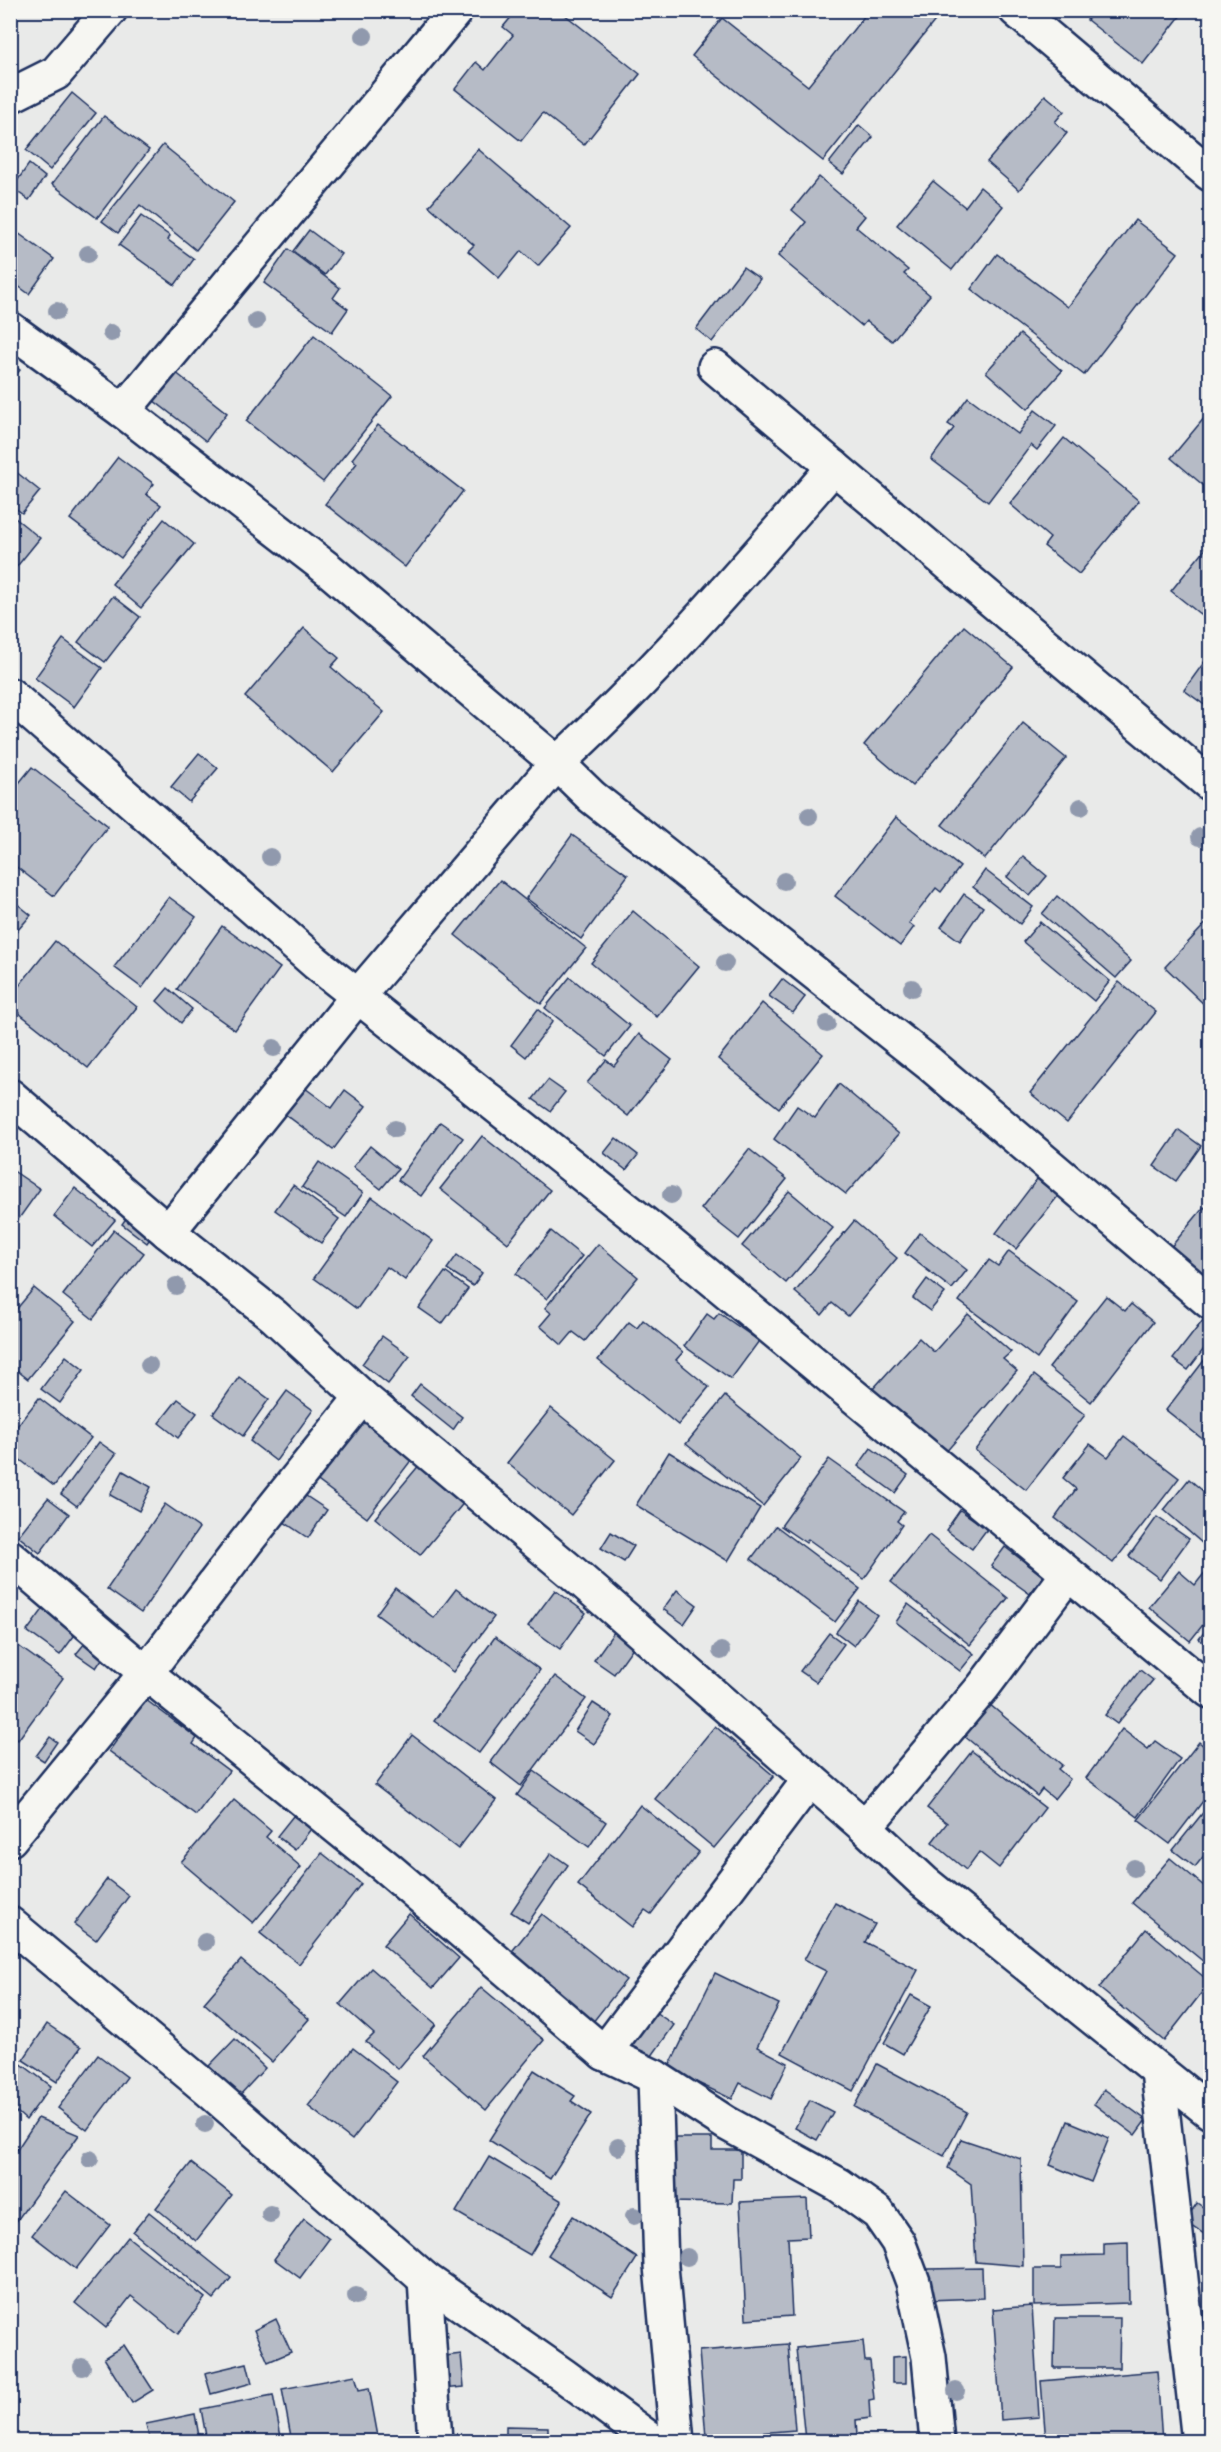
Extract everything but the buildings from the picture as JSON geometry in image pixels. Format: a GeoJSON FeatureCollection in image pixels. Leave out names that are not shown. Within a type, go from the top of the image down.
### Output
{"type":"FeatureCollection","features":[{"type":"Feature","properties":{"kind":"street"},"geometry":{"type":"LineString","coordinates":[[10,96],[56,73],[110,10]]}},
{"type":"Feature","properties":{"kind":"street"},"geometry":{"type":"LineString","coordinates":[[123,411],[456,10]]}},
{"type":"Feature","properties":{"kind":"street"},"geometry":{"type":"LineString","coordinates":[[1016,10],[1210,174]]}},
{"type":"Feature","properties":{"kind":"street"},"geometry":{"type":"LineString","coordinates":[[10,329],[123,411],[329,570],[557,763],[592,797],[930,1064],[1210,1302]]}},
{"type":"Feature","properties":{"kind":"street"},"geometry":{"type":"LineString","coordinates":[[715,367],[1210,784]]}},
{"type":"Feature","properties":{"kind":"street"},"geometry":{"type":"LineString","coordinates":[[168,1232],[357,997],[557,763],[592,731],[698,621],[834,468]]}},
{"type":"Feature","properties":{"kind":"street"},"geometry":{"type":"LineString","coordinates":[[10,696],[357,997],[665,1240],[1210,1691]]}},
{"type":"Feature","properties":{"kind":"street"},"geometry":{"type":"LineString","coordinates":[[10,1096],[168,1232],[274,1316],[362,1397],[573,1573],[865,1827],[924,1882],[1210,2112]]}},
{"type":"Feature","properties":{"kind":"street"},"geometry":{"type":"LineString","coordinates":[[10,1839],[146,1673],[246,1542],[362,1397]]}},
{"type":"Feature","properties":{"kind":"street"},"geometry":{"type":"LineString","coordinates":[[10,1557],[146,1673],[386,1867],[604,2053],[655,2077],[726,2123],[839,2185],[878,2213],[898,2242],[913,2282],[929,2357],[937,2442]]}},
{"type":"Feature","properties":{"kind":"street"},"geometry":{"type":"LineString","coordinates":[[865,1827],[983,1687],[1068,1574]]}},
{"type":"Feature","properties":{"kind":"street"},"geometry":{"type":"LineString","coordinates":[[604,2053],[810,1779]]}},
{"type":"Feature","properties":{"kind":"street"},"geometry":{"type":"LineString","coordinates":[[10,1924],[210,2091],[425,2279],[563,2375],[654,2442]]}},
{"type":"Feature","properties":{"kind":"street"},"geometry":{"type":"LineString","coordinates":[[1158,2071],[1198,2442]]}},
{"type":"Feature","properties":{"kind":"street"},"geometry":{"type":"LineString","coordinates":[[655,2077],[661,2266],[676,2442]]}},
{"type":"Feature","properties":{"kind":"street"},"geometry":{"type":"LineString","coordinates":[[425,2279],[435,2442]]}}]}
